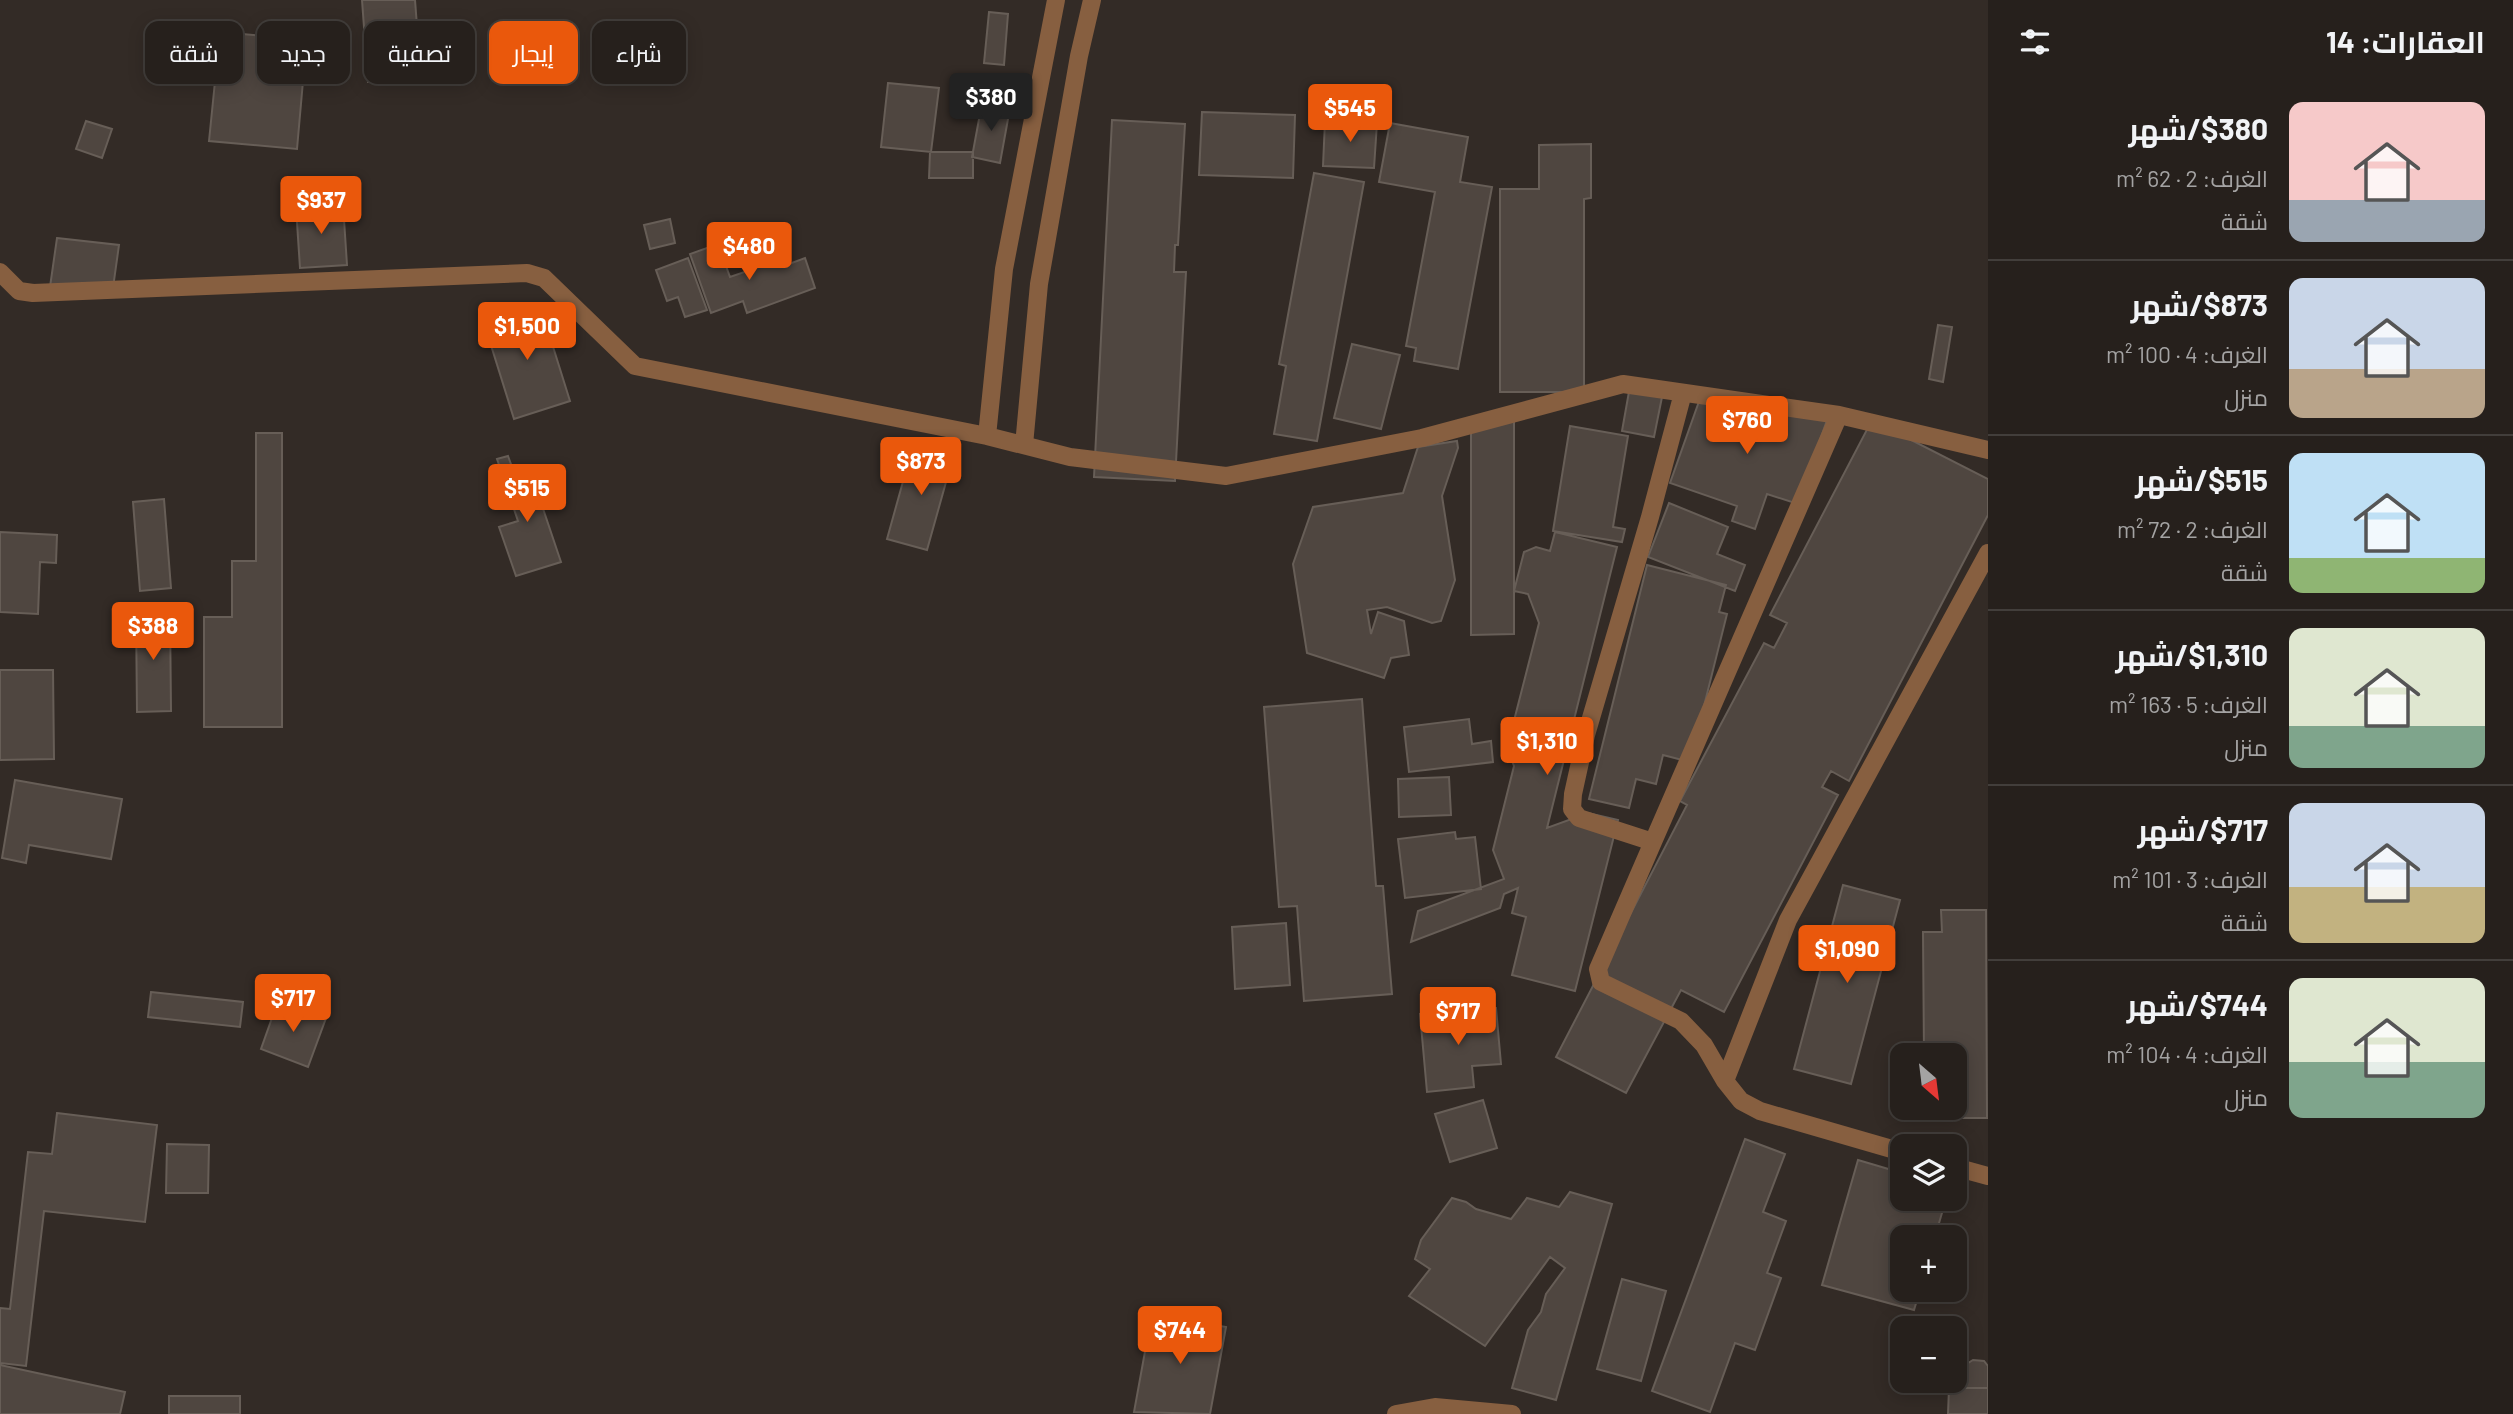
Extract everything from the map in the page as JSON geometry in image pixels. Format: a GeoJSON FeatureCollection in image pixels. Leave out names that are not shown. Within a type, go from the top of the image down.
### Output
{"type":"FeatureCollection","features":[{"type":"Feature","properties":{"kind":"street"},"geometry":{"type":"LineString","coordinates":[[987,436],[1004,269],[1056,0]]}},
{"type":"Feature","properties":{"kind":"street"},"geometry":{"type":"LineString","coordinates":[[1024,445],[1039,284],[1079,56],[1092,0]]}},
{"type":"Feature","properties":{"kind":"street"},"geometry":{"type":"LineString","coordinates":[[0,272],[19,291],[33,293],[527,273],[544,278],[635,366],[987,436],[1070,457],[1226,476],[1422,438],[1623,384],[1839,415],[1988,450]]}},
{"type":"Feature","properties":{"kind":"street"},"geometry":{"type":"LineString","coordinates":[[1653,842],[1579,818],[1572,809],[1573,793],[1586,735],[1683,393]]}},
{"type":"Feature","properties":{"kind":"street"},"geometry":{"type":"LineString","coordinates":[[1839,415],[1598,969],[1601,982],[1681,1021],[1704,1045],[1725,1081],[1741,1101],[1760,1111],[1890,1149]]}},
{"type":"Feature","properties":{"kind":"street"},"geometry":{"type":"LineString","coordinates":[[1725,1081],[1788,920],[1988,552]]}},
{"type":"Feature","properties":{"kind":"street"},"geometry":{"type":"LineString","coordinates":[[1967,1171],[1988,1177]]}},
{"type":"Feature","properties":{"kind":"street"},"geometry":{"type":"LineString","coordinates":[[1396,1414],[1435,1407],[1512,1414]]}},
{"type":"Feature","properties":{"kind":"building"},"geometry":{"type":"Polygon","coordinates":[[[362,0],[415,0],[417,21],[364,21],[364,27],[362,0]]]}},
{"type":"Feature","properties":{"kind":"building"},"geometry":{"type":"Polygon","coordinates":[[[989,12],[1008,14],[1004,65],[984,63],[989,12]]]}},
{"type":"Feature","properties":{"kind":"building"},"geometry":{"type":"Polygon","coordinates":[[[243,34],[257,35],[257,84],[303,84],[297,149],[209,141],[215,84],[243,84],[243,34]]]}},
{"type":"Feature","properties":{"kind":"building"},"geometry":{"type":"Polygon","coordinates":[[[888,83],[939,88],[931,152],[881,147],[888,83]]]}},
{"type":"Feature","properties":{"kind":"building"},"geometry":{"type":"Polygon","coordinates":[[[982,103],[1010,108],[1000,163],[972,157],[982,103]]]}},
{"type":"Feature","properties":{"kind":"building"},"geometry":{"type":"Polygon","coordinates":[[[1202,112],[1295,115],[1293,178],[1199,175],[1202,112]]]}},
{"type":"Feature","properties":{"kind":"building"},"geometry":{"type":"Polygon","coordinates":[[[1112,120],[1185,124],[1174,272],[1186,272],[1175,481],[1094,477],[1112,120]]]}},
{"type":"Feature","properties":{"kind":"building"},"geometry":{"type":"Polygon","coordinates":[[[86,121],[112,129],[102,158],[76,149],[86,121]]]}},
{"type":"Feature","properties":{"kind":"building"},"geometry":{"type":"Polygon","coordinates":[[[1325,121],[1377,123],[1374,168],[1323,166],[1325,121]]]}},
{"type":"Feature","properties":{"kind":"building"},"geometry":{"type":"Polygon","coordinates":[[[1390,123],[1468,137],[1460,182],[1492,187],[1458,369],[1414,361],[1416,348],[1406,346],[1435,192],[1379,182],[1390,123]]]}},
{"type":"Feature","properties":{"kind":"building"},"geometry":{"type":"Polygon","coordinates":[[[1591,144],[1591,198],[1584,199],[1584,392],[1500,392],[1500,189],[1539,189],[1539,145],[1591,144]]]}},
{"type":"Feature","properties":{"kind":"building"},"geometry":{"type":"Polygon","coordinates":[[[930,152],[973,152],[973,178],[929,178],[930,152]]]}},
{"type":"Feature","properties":{"kind":"building"},"geometry":{"type":"Polygon","coordinates":[[[1314,173],[1364,182],[1317,441],[1274,434],[1286,366],[1279,364],[1314,173]]]}},
{"type":"Feature","properties":{"kind":"building"},"geometry":{"type":"Polygon","coordinates":[[[343,204],[347,265],[300,268],[296,207],[343,204]]]}},
{"type":"Feature","properties":{"kind":"building"},"geometry":{"type":"Polygon","coordinates":[[[670,219],[675,243],[650,249],[644,225],[670,219]]]}},
{"type":"Feature","properties":{"kind":"building"},"geometry":{"type":"Polygon","coordinates":[[[57,238],[119,245],[112,295],[50,287],[57,238]]]}},
{"type":"Feature","properties":{"kind":"building"},"geometry":{"type":"Polygon","coordinates":[[[718,244],[730,277],[779,260],[781,267],[805,258],[815,288],[747,313],[743,301],[711,313],[690,254],[718,244]]]}},
{"type":"Feature","properties":{"kind":"building"},"geometry":{"type":"Polygon","coordinates":[[[688,258],[707,310],[685,317],[678,297],[667,301],[656,270],[688,258]]]}},
{"type":"Feature","properties":{"kind":"building"},"geometry":{"type":"Polygon","coordinates":[[[540,305],[570,401],[514,419],[484,323],[540,305]]]}},
{"type":"Feature","properties":{"kind":"building"},"geometry":{"type":"Polygon","coordinates":[[[1938,325],[1952,327],[1943,382],[1929,379],[1938,325]]]}},
{"type":"Feature","properties":{"kind":"building"},"geometry":{"type":"Polygon","coordinates":[[[1352,344],[1400,355],[1381,429],[1334,418],[1352,344]]]}},
{"type":"Feature","properties":{"kind":"building"},"geometry":{"type":"Polygon","coordinates":[[[1630,386],[1663,392],[1654,437],[1622,431],[1630,386]]]}},
{"type":"Feature","properties":{"kind":"building"},"geometry":{"type":"Polygon","coordinates":[[[1702,393],[1785,422],[1790,407],[1827,420],[1798,504],[1767,494],[1755,529],[1732,521],[1737,506],[1670,483],[1702,393]]]}},
{"type":"Feature","properties":{"kind":"building"},"geometry":{"type":"Polygon","coordinates":[[[1471,419],[1514,419],[1514,634],[1471,635],[1471,419]]]}},
{"type":"Feature","properties":{"kind":"building"},"geometry":{"type":"Polygon","coordinates":[[[1872,420],[1988,479],[1988,515],[1849,781],[1831,771],[1822,787],[1838,795],[1724,1012],[1681,990],[1626,1093],[1556,1057],[1687,805],[1680,801],[1764,643],[1774,648],[1787,623],[1770,615],[1872,420]]]}},
{"type":"Feature","properties":{"kind":"building"},"geometry":{"type":"Polygon","coordinates":[[[1570,426],[1628,436],[1613,527],[1625,529],[1622,542],[1553,531],[1570,426]]]}},
{"type":"Feature","properties":{"kind":"building"},"geometry":{"type":"Polygon","coordinates":[[[256,433],[282,433],[282,727],[204,727],[204,617],[232,617],[232,561],[256,561],[256,433]]]}},
{"type":"Feature","properties":{"kind":"building"},"geometry":{"type":"Polygon","coordinates":[[[1457,441],[1458,448],[1442,496],[1455,580],[1441,621],[1432,623],[1387,607],[1367,610],[1371,634],[1378,612],[1404,621],[1409,655],[1391,658],[1384,678],[1307,653],[1293,564],[1313,507],[1403,493],[1418,447],[1457,441]]]}},
{"type":"Feature","properties":{"kind":"building"},"geometry":{"type":"Polygon","coordinates":[[[927,442],[955,450],[927,550],[887,539],[909,460],[921,463],[927,442]]]}},
{"type":"Feature","properties":{"kind":"building"},"geometry":{"type":"Polygon","coordinates":[[[508,456],[515,475],[530,470],[561,562],[516,576],[499,527],[518,521],[497,459],[508,456]]]}},
{"type":"Feature","properties":{"kind":"building"},"geometry":{"type":"Polygon","coordinates":[[[164,499],[171,588],[140,591],[133,502],[164,499]]]}},
{"type":"Feature","properties":{"kind":"building"},"geometry":{"type":"Polygon","coordinates":[[[1669,503],[1728,527],[1717,554],[1745,565],[1735,591],[1648,557],[1669,503]]]}},
{"type":"Feature","properties":{"kind":"building"},"geometry":{"type":"Polygon","coordinates":[[[0,532],[57,535],[56,563],[40,562],[38,614],[0,612],[0,532]]]}},
{"type":"Feature","properties":{"kind":"building"},"geometry":{"type":"Polygon","coordinates":[[[1555,532],[1617,547],[1547,828],[1588,813],[1618,820],[1575,991],[1512,975],[1526,917],[1512,913],[1518,888],[1504,894],[1500,908],[1411,942],[1418,911],[1504,879],[1493,850],[1514,766],[1507,748],[1539,623],[1528,594],[1514,591],[1524,552],[1536,547],[1550,551],[1555,532]]]}},
{"type":"Feature","properties":{"kind":"building"},"geometry":{"type":"Polygon","coordinates":[[[1647,565],[1726,585],[1719,612],[1727,614],[1690,762],[1663,755],[1656,784],[1636,779],[1629,808],[1589,799],[1647,565]]]}},
{"type":"Feature","properties":{"kind":"building"},"geometry":{"type":"Polygon","coordinates":[[[136,613],[170,613],[171,711],[137,712],[136,613]]]}},
{"type":"Feature","properties":{"kind":"building"},"geometry":{"type":"Polygon","coordinates":[[[0,670],[53,670],[54,759],[0,760],[0,670]]]}},
{"type":"Feature","properties":{"kind":"building"},"geometry":{"type":"Polygon","coordinates":[[[1362,699],[1376,886],[1383,886],[1392,994],[1304,1001],[1297,906],[1279,907],[1264,707],[1362,699]]]}},
{"type":"Feature","properties":{"kind":"building"},"geometry":{"type":"Polygon","coordinates":[[[1469,719],[1472,744],[1491,741],[1493,762],[1409,772],[1404,727],[1469,719]]]}},
{"type":"Feature","properties":{"kind":"building"},"geometry":{"type":"Polygon","coordinates":[[[1449,777],[1451,815],[1399,817],[1398,779],[1449,777]]]}},
{"type":"Feature","properties":{"kind":"building"},"geometry":{"type":"Polygon","coordinates":[[[15,780],[122,799],[111,859],[29,845],[26,863],[2,858],[15,780]]]}},
{"type":"Feature","properties":{"kind":"building"},"geometry":{"type":"Polygon","coordinates":[[[1455,832],[1456,839],[1475,837],[1481,889],[1405,898],[1398,839],[1455,832]]]}},
{"type":"Feature","properties":{"kind":"building"},"geometry":{"type":"Polygon","coordinates":[[[1843,885],[1900,900],[1851,1084],[1794,1069],[1843,885]]]}},
{"type":"Feature","properties":{"kind":"building"},"geometry":{"type":"Polygon","coordinates":[[[1941,910],[1986,910],[1987,1118],[1967,1118],[1967,1043],[1924,1043],[1923,932],[1942,932],[1941,910]]]}},
{"type":"Feature","properties":{"kind":"building"},"geometry":{"type":"Polygon","coordinates":[[[1286,923],[1290,985],[1235,989],[1232,927],[1286,923]]]}},
{"type":"Feature","properties":{"kind":"building"},"geometry":{"type":"Polygon","coordinates":[[[151,992],[243,1002],[240,1027],[148,1017],[151,992]]]}},
{"type":"Feature","properties":{"kind":"building"},"geometry":{"type":"Polygon","coordinates":[[[278,1001],[326,1018],[308,1067],[261,1049],[278,1001]]]}},
{"type":"Feature","properties":{"kind":"building"},"geometry":{"type":"Polygon","coordinates":[[[1496,1008],[1501,1064],[1472,1066],[1474,1087],[1427,1092],[1420,1014],[1496,1008]]]}},
{"type":"Feature","properties":{"kind":"building"},"geometry":{"type":"Polygon","coordinates":[[[1483,1100],[1497,1148],[1450,1162],[1435,1114],[1483,1100]]]}},
{"type":"Feature","properties":{"kind":"building"},"geometry":{"type":"Polygon","coordinates":[[[57,1113],[157,1125],[145,1222],[44,1211],[26,1366],[0,1363],[0,1308],[10,1309],[28,1152],[52,1154],[57,1113]]]}},
{"type":"Feature","properties":{"kind":"building"},"geometry":{"type":"Polygon","coordinates":[[[1745,1139],[1785,1154],[1763,1212],[1786,1221],[1767,1273],[1781,1278],[1755,1350],[1735,1343],[1710,1412],[1652,1391],[1745,1139]]]}},
{"type":"Feature","properties":{"kind":"building"},"geometry":{"type":"Polygon","coordinates":[[[167,1144],[209,1145],[208,1193],[166,1193],[167,1144]]]}},
{"type":"Feature","properties":{"kind":"building"},"geometry":{"type":"Polygon","coordinates":[[[1858,1160],[1890,1169],[1890,1211],[1943,1211],[1938,1225],[1890,1225],[1890,1302],[1916,1302],[1914,1310],[1822,1285],[1858,1160]]]}},
{"type":"Feature","properties":{"kind":"building"},"geometry":{"type":"Polygon","coordinates":[[[1570,1192],[1612,1204],[1556,1400],[1512,1388],[1528,1330],[1541,1312],[1546,1294],[1565,1268],[1550,1257],[1485,1346],[1409,1296],[1430,1269],[1415,1259],[1421,1240],[1452,1198],[1466,1202],[1476,1209],[1511,1219],[1527,1198],[1559,1207],[1570,1192]]]}},
{"type":"Feature","properties":{"kind":"building"},"geometry":{"type":"Polygon","coordinates":[[[1622,1279],[1666,1291],[1641,1381],[1597,1369],[1622,1279]]]}},
{"type":"Feature","properties":{"kind":"building"},"geometry":{"type":"Polygon","coordinates":[[[1152,1313],[1226,1327],[1210,1414],[1134,1412],[1152,1313]]]}},
{"type":"Feature","properties":{"kind":"building"},"geometry":{"type":"Polygon","coordinates":[[[1973,1360],[1984,1361],[1988,1366],[1988,1388],[1967,1388],[1967,1364],[1973,1360]]]}},
{"type":"Feature","properties":{"kind":"building"},"geometry":{"type":"Polygon","coordinates":[[[0,1365],[125,1392],[120,1414],[0,1414],[0,1365]]]}},
{"type":"Feature","properties":{"kind":"building"},"geometry":{"type":"Polygon","coordinates":[[[1967,1388],[1988,1388],[1988,1414],[1948,1414],[1949,1393],[1967,1393],[1967,1388]]]}},
{"type":"Feature","properties":{"kind":"building"},"geometry":{"type":"Polygon","coordinates":[[[169,1396],[240,1396],[240,1414],[169,1414],[169,1396]]]}}]}
